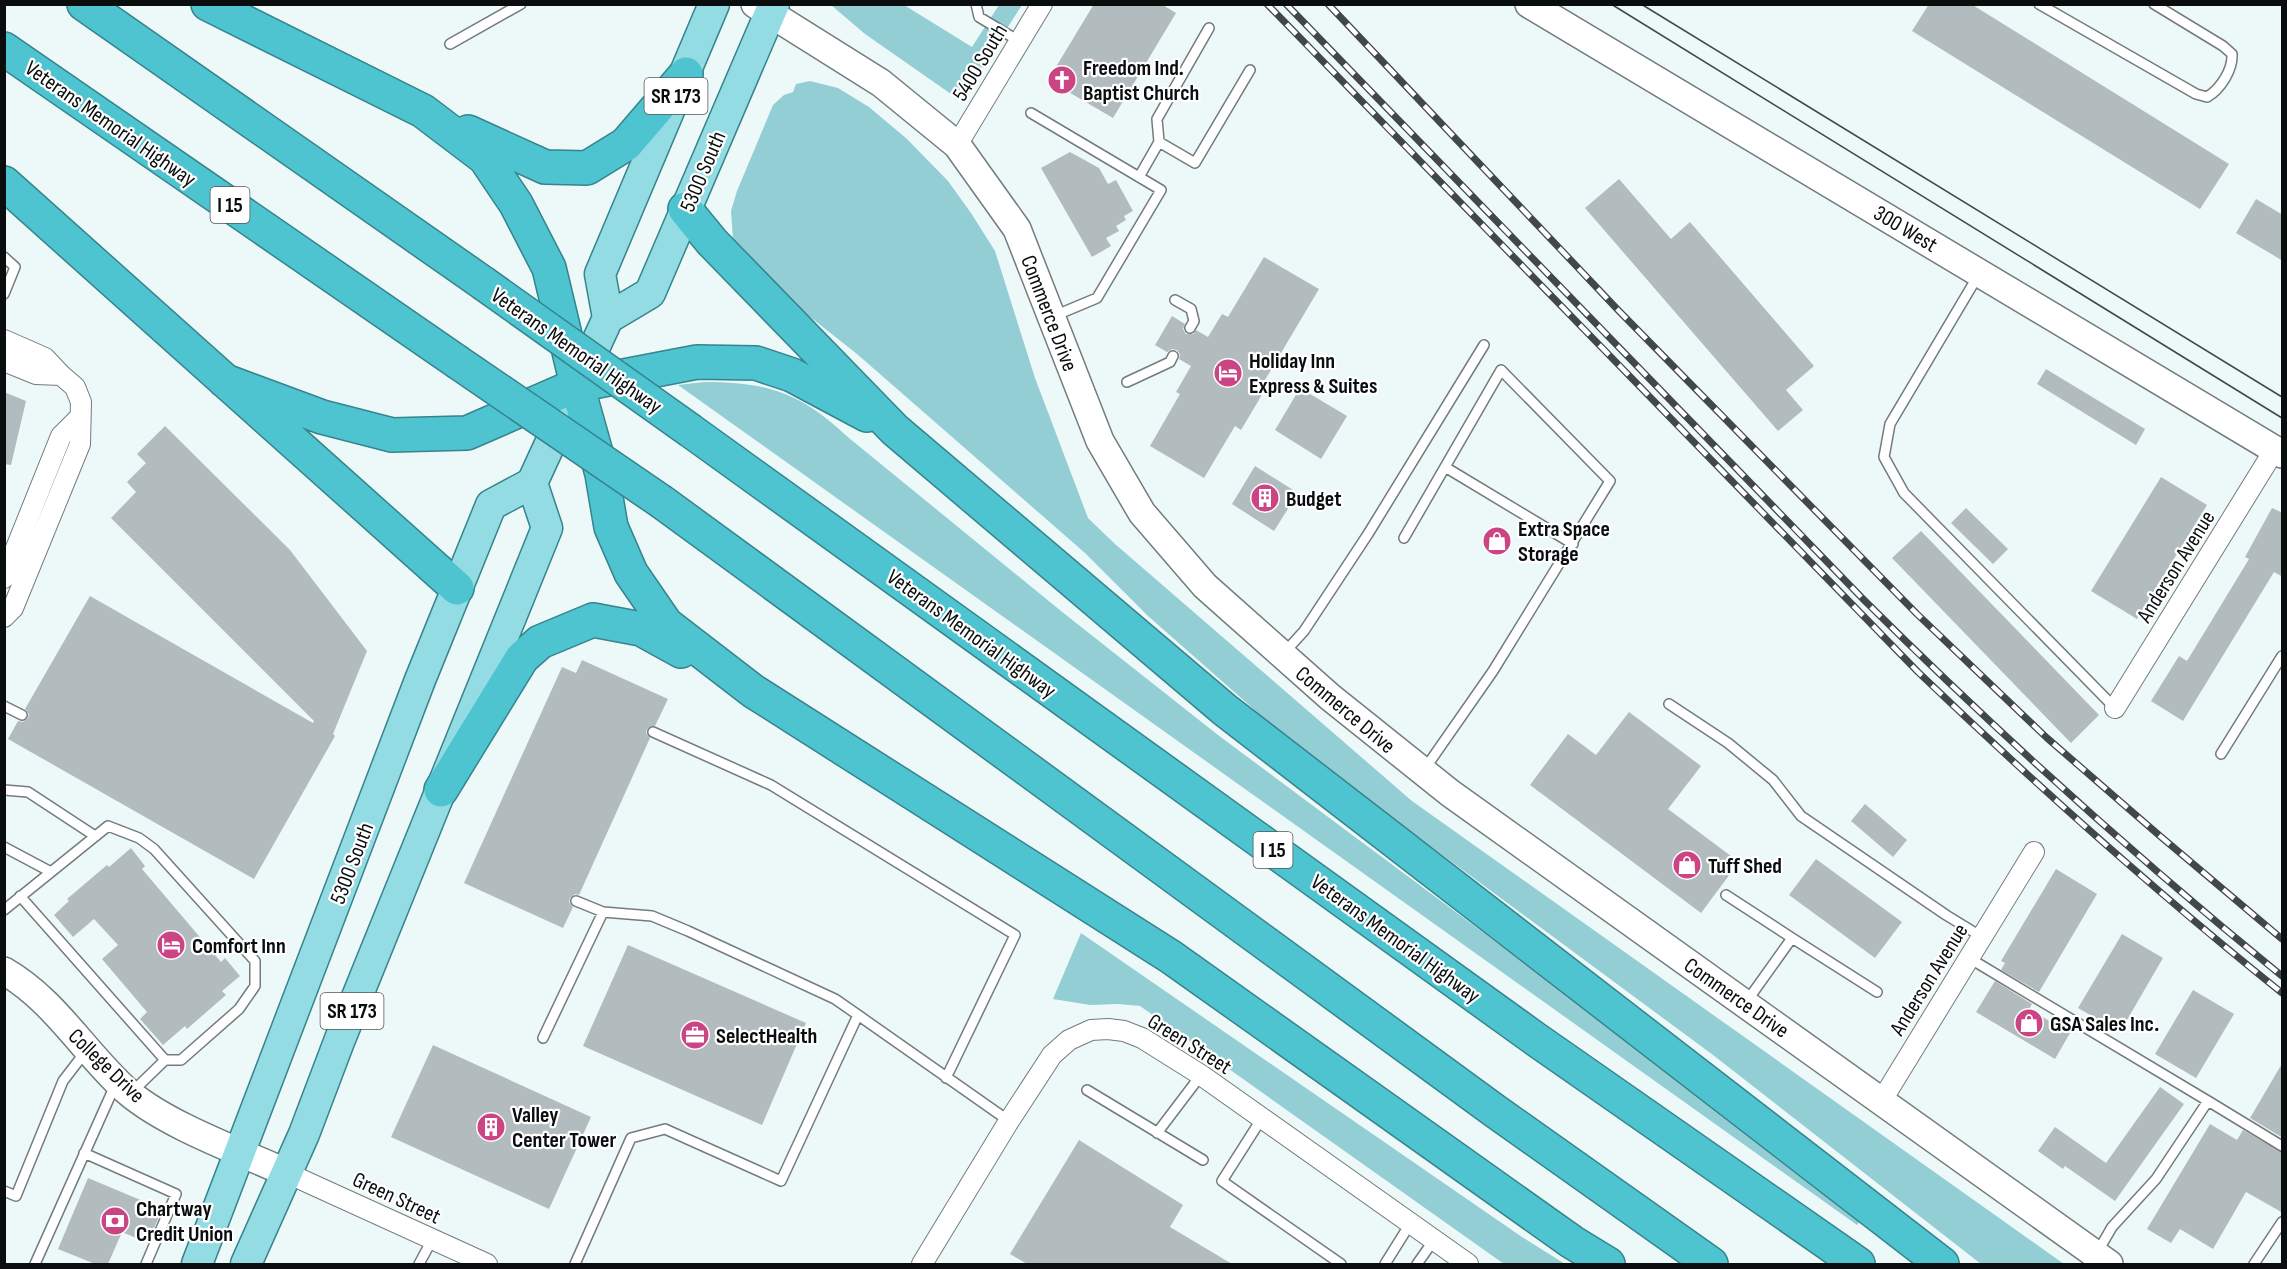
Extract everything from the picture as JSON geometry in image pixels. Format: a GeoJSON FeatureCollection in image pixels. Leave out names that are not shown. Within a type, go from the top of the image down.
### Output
{"type":"FeatureCollection","features":[{"type":"Feature","properties":{"kind":"highway","name":"Veterans Memorial Highway"},"geometry":{"type":"LineString","coordinates":[[84,4],[692,431],[1534,1038],[1858,1264]]}},
{"type":"Feature","properties":{"kind":"highway"},"geometry":{"type":"LineString","coordinates":[[208,4],[423,111],[545,167],[587,168],[626,144],[686,74]]}},
{"type":"Feature","properties":{"kind":"highway","name":"Veterans Memorial Highway"},"geometry":{"type":"LineString","coordinates":[[4,49],[662,502],[1495,1110],[1711,1264]]}},
{"type":"Feature","properties":{"kind":"highway"},"geometry":{"type":"LineString","coordinates":[[423,111],[485,158],[516,204],[549,268],[577,385],[602,474],[611,527],[630,573],[666,624],[753,691]]}},
{"type":"Feature","properties":{"kind":"highway"},"geometry":{"type":"LineString","coordinates":[[4,183],[457,588]]}},
{"type":"Feature","properties":{"kind":"highway"},"geometry":{"type":"LineString","coordinates":[[686,209],[712,242],[895,430],[1226,710],[1942,1264]]}},
{"type":"Feature","properties":{"kind":"highway"},"geometry":{"type":"LineString","coordinates":[[225,381],[322,417],[392,435],[467,433],[577,385],[697,362],[756,363],[792,375],[895,430]]}},
{"type":"Feature","properties":{"kind":"highway"},"geometry":{"type":"LineString","coordinates":[[441,790],[522,658],[540,642],[593,620],[641,629],[753,691],[1171,957],[1572,1242],[1608,1264]]}},
{"type":"Feature","properties":{"kind":"main road","name":"SR 173"},"geometry":{"type":"LineString","coordinates":[[608,318],[600,274],[714,4]]}},
{"type":"Feature","properties":{"kind":"main road","name":"5300 South"},"geometry":{"type":"LineString","coordinates":[[608,318],[650,293],[766,8]]}},
{"type":"Feature","properties":{"kind":"main road"},"geometry":{"type":"LineString","coordinates":[[532,483],[608,318]]}},
{"type":"Feature","properties":{"kind":"main road","name":"SR 173"},"geometry":{"type":"LineString","coordinates":[[246,1264],[287,1173],[547,528],[532,483]]}},
{"type":"Feature","properties":{"kind":"main road","name":"5300 South"},"geometry":{"type":"LineString","coordinates":[[197,1264],[401,730],[491,505],[532,483]]}},
{"type":"Feature","properties":{"kind":"street","name":"5400 South"},"geometry":{"type":"LineString","coordinates":[[957,145],[1042,4]]}},
{"type":"Feature","properties":{"kind":"street","name":"300 West"},"geometry":{"type":"LineString","coordinates":[[1529,4],[2279,451]]}},
{"type":"Feature","properties":{"kind":"street","name":"Commerce Drive"},"geometry":{"type":"LineString","coordinates":[[766,8],[881,84],[957,145],[1017,228],[1100,441],[1142,513],[1205,586],[1330,697],[1450,793],[1882,1100],[2102,1260]]}},
{"type":"Feature","properties":{"kind":"street"},"geometry":{"type":"LineString","coordinates":[[4,340],[45,358],[69,380],[79,393],[80,417],[80,444],[14,608],[4,617]]}},
{"type":"Feature","properties":{"kind":"street"},"geometry":{"type":"LineString","coordinates":[[4,361],[36,374],[61,375]]}},
{"type":"Feature","properties":{"kind":"street"},"geometry":{"type":"LineString","coordinates":[[4,578],[61,436],[80,417]]}},
{"type":"Feature","properties":{"kind":"street","name":"Anderson Avenue"},"geometry":{"type":"LineString","coordinates":[[2115,708],[2279,451]]}},
{"type":"Feature","properties":{"kind":"street","name":"Anderson Avenue"},"geometry":{"type":"LineString","coordinates":[[1882,1100],[2034,852]]}},
{"type":"Feature","properties":{"kind":"street","name":"College Drive"},"geometry":{"type":"LineString","coordinates":[[4,971],[41,998],[87,1050],[124,1087],[162,1115],[287,1173]]}},
{"type":"Feature","properties":{"kind":"street","name":"Green Street"},"geometry":{"type":"LineString","coordinates":[[922,1264],[1052,1055],[1069,1040],[1091,1030],[1124,1031],[1142,1038],[1201,1075],[1468,1264]]}},
{"type":"Feature","properties":{"kind":"street","name":"Green Street"},"geometry":{"type":"LineString","coordinates":[[287,1173],[475,1262]]}},
{"type":"Feature","properties":{"kind":"lane"},"geometry":{"type":"LineString","coordinates":[[450,44],[521,4]]}},
{"type":"Feature","properties":{"kind":"lane"},"geometry":{"type":"LineString","coordinates":[[976,4],[976,13],[979,17],[1019,42]]}},
{"type":"Feature","properties":{"kind":"lane"},"geometry":{"type":"LineString","coordinates":[[2039,4],[2196,94],[2207,97],[2216,91],[2232,63],[2232,54],[2223,46],[2154,4]]}},
{"type":"Feature","properties":{"kind":"lane"},"geometry":{"type":"LineString","coordinates":[[1138,177],[1160,142],[1157,119],[1209,28]]}},
{"type":"Feature","properties":{"kind":"lane"},"geometry":{"type":"LineString","coordinates":[[1160,142],[1196,163],[1250,70]]}},
{"type":"Feature","properties":{"kind":"lane"},"geometry":{"type":"LineString","coordinates":[[1030,113],[1161,190],[1097,298],[1052,317]]}},
{"type":"Feature","properties":{"kind":"lane"},"geometry":{"type":"LineString","coordinates":[[4,257],[15,267],[4,294]]}},
{"type":"Feature","properties":{"kind":"lane"},"geometry":{"type":"LineString","coordinates":[[1980,272],[1890,424],[1884,457],[1904,493],[2115,708]]}},
{"type":"Feature","properties":{"kind":"lane"},"geometry":{"type":"LineString","coordinates":[[1175,300],[1191,309],[1194,321],[1190,328]]}},
{"type":"Feature","properties":{"kind":"lane"},"geometry":{"type":"LineString","coordinates":[[1282,655],[1304,631],[1368,534],[1484,345]]}},
{"type":"Feature","properties":{"kind":"lane"},"geometry":{"type":"LineString","coordinates":[[1127,382],[1170,362],[1173,356]]}},
{"type":"Feature","properties":{"kind":"lane"},"geometry":{"type":"LineString","coordinates":[[1404,538],[1501,370],[1610,481],[1493,671],[1423,772]]}},
{"type":"Feature","properties":{"kind":"lane"},"geometry":{"type":"LineString","coordinates":[[1445,467],[1573,544]]}},
{"type":"Feature","properties":{"kind":"lane"},"geometry":{"type":"LineString","coordinates":[[2221,754],[2283,656]]}},
{"type":"Feature","properties":{"kind":"lane"},"geometry":{"type":"LineString","coordinates":[[1669,704],[1728,743],[1773,780],[1801,816],[1982,937]]}},
{"type":"Feature","properties":{"kind":"lane"},"geometry":{"type":"LineString","coordinates":[[4,706],[22,715]]}},
{"type":"Feature","properties":{"kind":"lane"},"geometry":{"type":"LineString","coordinates":[[653,732],[771,784],[1015,935],[946,1078]]}},
{"type":"Feature","properties":{"kind":"lane"},"geometry":{"type":"LineString","coordinates":[[4,790],[28,792],[95,836]]}},
{"type":"Feature","properties":{"kind":"lane"},"geometry":{"type":"LineString","coordinates":[[4,910],[108,826],[139,838],[153,849],[255,961],[255,986],[239,1009],[181,1060],[165,1060],[124,1087],[84,1153],[35,1264]]}},
{"type":"Feature","properties":{"kind":"lane"},"geometry":{"type":"LineString","coordinates":[[4,847],[51,872]]}},
{"type":"Feature","properties":{"kind":"lane"},"geometry":{"type":"LineString","coordinates":[[1726,895],[1876,992]]}},
{"type":"Feature","properties":{"kind":"lane"},"geometry":{"type":"LineString","coordinates":[[21,896],[165,1060]]}},
{"type":"Feature","properties":{"kind":"lane"},"geometry":{"type":"LineString","coordinates":[[576,901],[603,912],[652,916],[835,999],[1009,1121]]}},
{"type":"Feature","properties":{"kind":"lane"},"geometry":{"type":"LineString","coordinates":[[543,1038],[603,912]]}},
{"type":"Feature","properties":{"kind":"lane"},"geometry":{"type":"LineString","coordinates":[[1745,1003],[1792,938]]}},
{"type":"Feature","properties":{"kind":"lane"},"geometry":{"type":"LineString","coordinates":[[1969,958],[2283,1146]]}},
{"type":"Feature","properties":{"kind":"lane"},"geometry":{"type":"LineString","coordinates":[[575,1264],[631,1138],[665,1129],[782,1181],[858,1015]]}},
{"type":"Feature","properties":{"kind":"lane"},"geometry":{"type":"LineString","coordinates":[[4,1191],[16,1196],[63,1081],[87,1050]]}},
{"type":"Feature","properties":{"kind":"lane"},"geometry":{"type":"LineString","coordinates":[[1157,1132],[1201,1075]]}},
{"type":"Feature","properties":{"kind":"lane"},"geometry":{"type":"LineString","coordinates":[[1087,1090],[1203,1160]]}},
{"type":"Feature","properties":{"kind":"lane"},"geometry":{"type":"LineString","coordinates":[[2102,1260],[2112,1227],[2156,1179],[2208,1101]]}},
{"type":"Feature","properties":{"kind":"lane"},"geometry":{"type":"LineString","coordinates":[[1262,1118],[1222,1181],[1341,1264]]}},
{"type":"Feature","properties":{"kind":"lane"},"geometry":{"type":"LineString","coordinates":[[84,1153],[176,1194],[146,1264]]}},
{"type":"Feature","properties":{"kind":"lane"},"geometry":{"type":"LineString","coordinates":[[2254,1264],[2282,1222]]}},
{"type":"Feature","properties":{"kind":"lane"},"geometry":{"type":"LineString","coordinates":[[1385,1264],[1410,1224]]}},
{"type":"Feature","properties":{"kind":"lane"},"geometry":{"type":"LineString","coordinates":[[419,1264],[432,1240]]}},
{"type":"Feature","properties":{"kind":"lane"},"geometry":{"type":"LineString","coordinates":[[1418,1264],[1434,1240]]}},
{"type":"Feature","properties":{"kind":"shaded area"},"geometry":{"type":"Polygon","coordinates":[[[831,5],[904,5],[972,47],[999,5],[1022,5],[971,84],[951,94],[865,34],[831,5]]]}},
{"type":"Feature","properties":{"kind":"shaded area"},"geometry":{"type":"Polygon","coordinates":[[[810,81],[838,88],[869,107],[907,139],[948,181],[971,213],[995,251],[1035,378],[1088,518],[1115,544],[1412,801],[2064,1264],[1981,1264],[1713,1055],[1299,749],[1148,616],[1085,553],[857,354],[762,279],[730,241],[733,240],[731,211],[773,105],[784,95],[793,92],[796,84],[810,81]]]}},
{"type":"Feature","properties":{"kind":"shaded area"},"geometry":{"type":"Polygon","coordinates":[[[704,382],[747,384],[766,388],[783,393],[815,410],[1061,611],[1218,735],[1864,1216],[1857,1225],[678,385],[704,382]]]}},
{"type":"Feature","properties":{"kind":"shaded area"},"geometry":{"type":"Polygon","coordinates":[[[1081,933],[1522,1237],[1565,1264],[1504,1264],[1140,1006],[1090,1005],[1053,999],[1081,933]]]}},
{"type":"Feature","properties":{"kind":"building"},"geometry":{"type":"Polygon","coordinates":[[[1094,4],[1161,4],[1176,13],[1113,118],[1048,80],[1094,4]]]}},
{"type":"Feature","properties":{"kind":"building"},"geometry":{"type":"Polygon","coordinates":[[[1929,4],[1971,4],[2229,164],[2200,209],[1912,31],[1929,4]]]}},
{"type":"Feature","properties":{"kind":"building"},"geometry":{"type":"Polygon","coordinates":[[[1070,152],[1099,168],[1108,184],[1116,180],[1133,211],[1124,216],[1126,220],[1116,226],[1119,231],[1106,238],[1111,246],[1092,257],[1041,168],[1070,152]]]}},
{"type":"Feature","properties":{"kind":"building"},"geometry":{"type":"Polygon","coordinates":[[[1619,179],[1671,239],[1690,222],[1814,366],[1786,390],[1803,410],[1778,431],[1585,208],[1619,179]]]}},
{"type":"Feature","properties":{"kind":"building"},"geometry":{"type":"Polygon","coordinates":[[[2256,199],[2283,215],[2283,261],[2236,233],[2256,199]]]}},
{"type":"Feature","properties":{"kind":"building","name":"Holiday Inn Express & Suites"},"geometry":{"type":"Polygon","coordinates":[[[1264,257],[1319,289],[1265,380],[1269,383],[1241,430],[1235,426],[1204,478],[1150,446],[1180,394],[1176,392],[1191,366],[1179,359],[1180,355],[1177,350],[1172,349],[1167,352],[1155,345],[1172,316],[1185,324],[1183,329],[1186,334],[1193,334],[1196,330],[1208,337],[1222,314],[1228,317],[1264,257]]]}},
{"type":"Feature","properties":{"kind":"building"},"geometry":{"type":"Polygon","coordinates":[[[2046,369],[2145,429],[2136,445],[2037,384],[2046,369]]]}},
{"type":"Feature","properties":{"kind":"building"},"geometry":{"type":"Polygon","coordinates":[[[1300,388],[1347,416],[1321,459],[1275,430],[1300,388]]]}},
{"type":"Feature","properties":{"kind":"building"},"geometry":{"type":"Polygon","coordinates":[[[4,392],[26,401],[11,465],[4,464],[4,392]]]}},
{"type":"Feature","properties":{"kind":"building"},"geometry":{"type":"Polygon","coordinates":[[[165,426],[290,550],[367,651],[333,734],[335,736],[254,879],[8,739],[18,721],[23,722],[28,718],[29,714],[25,709],[90,596],[313,723],[314,721],[111,518],[136,492],[127,482],[146,463],[137,454],[165,426]]]}},
{"type":"Feature","properties":{"kind":"building","name":"Budget"},"geometry":{"type":"Polygon","coordinates":[[[1255,466],[1298,493],[1274,531],[1232,504],[1255,466]]]}},
{"type":"Feature","properties":{"kind":"building"},"geometry":{"type":"Polygon","coordinates":[[[2161,477],[2207,505],[2137,619],[2091,591],[2161,477]]]}},
{"type":"Feature","properties":{"kind":"building"},"geometry":{"type":"Polygon","coordinates":[[[1966,508],[2008,549],[1993,564],[1951,523],[1966,508]]]}},
{"type":"Feature","properties":{"kind":"building"},"geometry":{"type":"Polygon","coordinates":[[[2272,508],[2283,513],[2283,577],[2274,572],[2183,721],[2151,701],[2179,656],[2187,661],[2249,559],[2245,557],[2272,508]]]}},
{"type":"Feature","properties":{"kind":"building"},"geometry":{"type":"Polygon","coordinates":[[[1921,531],[2099,715],[2071,743],[1892,558],[1921,531]]]}},
{"type":"Feature","properties":{"kind":"building"},"geometry":{"type":"Polygon","coordinates":[[[582,660],[668,699],[655,726],[647,729],[646,733],[650,738],[579,895],[575,894],[570,898],[569,902],[573,907],[563,928],[464,883],[562,667],[576,673],[582,660]]]}},
{"type":"Feature","properties":{"kind":"building"},"geometry":{"type":"Polygon","coordinates":[[[1629,712],[1701,766],[1668,809],[1739,862],[1701,913],[1530,785],[1568,734],[1596,755],[1629,712]]]}},
{"type":"Feature","properties":{"kind":"building"},"geometry":{"type":"Polygon","coordinates":[[[1865,804],[1907,840],[1893,857],[1851,821],[1865,804]]]}},
{"type":"Feature","properties":{"kind":"building","name":"Comfort Inn"},"geometry":{"type":"Polygon","coordinates":[[[131,848],[145,866],[142,869],[221,962],[225,958],[240,976],[222,991],[226,995],[187,1029],[185,1026],[163,1045],[140,1019],[147,1012],[102,959],[118,945],[94,919],[73,937],[54,915],[69,901],[67,899],[131,848]]]}},
{"type":"Feature","properties":{"kind":"building"},"geometry":{"type":"Polygon","coordinates":[[[1816,859],[1902,922],[1875,958],[1789,895],[1816,859]]]}},
{"type":"Feature","properties":{"kind":"building"},"geometry":{"type":"Polygon","coordinates":[[[2056,869],[2097,894],[2039,992],[2001,970],[2005,963],[2001,961],[2056,869]]]}},
{"type":"Feature","properties":{"kind":"building"},"geometry":{"type":"Polygon","coordinates":[[[2122,934],[2163,958],[2120,1032],[2078,1008],[2122,934]]]}},
{"type":"Feature","properties":{"kind":"building","name":"SelectHealth"},"geometry":{"type":"Polygon","coordinates":[[[628,945],[806,1023],[762,1125],[583,1046],[628,945]]]}},
{"type":"Feature","properties":{"kind":"building"},"geometry":{"type":"Polygon","coordinates":[[[1995,981],[2032,1004],[2029,1009],[2070,1033],[2055,1059],[1976,1012],[1995,981]]]}},
{"type":"Feature","properties":{"kind":"building"},"geometry":{"type":"Polygon","coordinates":[[[2193,990],[2234,1014],[2196,1078],[2155,1054],[2193,990]]]}},
{"type":"Feature","properties":{"kind":"building","name":"Valley Center Tower"},"geometry":{"type":"Polygon","coordinates":[[[433,1045],[591,1117],[549,1209],[391,1137],[433,1045]]]}},
{"type":"Feature","properties":{"kind":"building"},"geometry":{"type":"Polygon","coordinates":[[[2283,1062],[2283,1138],[2250,1118],[2283,1062]]]}},
{"type":"Feature","properties":{"kind":"building"},"geometry":{"type":"Polygon","coordinates":[[[2160,1087],[2184,1104],[2115,1201],[2065,1166],[2063,1169],[2038,1151],[2055,1127],[2106,1163],[2160,1087]]]}},
{"type":"Feature","properties":{"kind":"building"},"geometry":{"type":"Polygon","coordinates":[[[2210,1124],[2237,1140],[2243,1130],[2283,1153],[2283,1213],[2246,1192],[2213,1249],[2180,1229],[2171,1243],[2147,1229],[2210,1124]]]}},
{"type":"Feature","properties":{"kind":"building"},"geometry":{"type":"Polygon","coordinates":[[[1079,1140],[1183,1205],[1170,1227],[1232,1264],[1027,1264],[1010,1254],[1079,1140]]]}},
{"type":"Feature","properties":{"kind":"building","name":"Chartway Credit Union"},"geometry":{"type":"Polygon","coordinates":[[[88,1178],[162,1209],[148,1243],[122,1232],[108,1264],[95,1264],[58,1249],[88,1178]]]}},
{"type":"Feature","properties":{"kind":"tram line"},"geometry":{"type":"LineString","coordinates":[[1611,4],[2282,418]]}},
{"type":"Feature","properties":{"kind":"tram line"},"geometry":{"type":"LineString","coordinates":[[1641,4],[2282,397]]}},
{"type":"Feature","properties":{"kind":"railway"},"geometry":{"type":"LineString","coordinates":[[1267,4],[1918,672],[2097,837],[2282,993]]}},
{"type":"Feature","properties":{"kind":"railway"},"geometry":{"type":"LineString","coordinates":[[1286,4],[1914,649],[2016,746],[2121,840],[2282,976]]}},
{"type":"Feature","properties":{"kind":"railway"},"geometry":{"type":"LineString","coordinates":[[1328,4],[1618,310],[1917,614],[2047,738],[2282,939]]}},
{"type":"Feature","properties":{"kind":"place","name":"Freedom Ind. Baptist Church"},"geometry":{"type":"Point","coordinates":[1062,80]}},
{"type":"Feature","properties":{"kind":"place","name":"Holiday Inn Express & Suites"},"geometry":{"type":"Point","coordinates":[1228,373]}},
{"type":"Feature","properties":{"kind":"place","name":"Budget"},"geometry":{"type":"Point","coordinates":[1265,498]}},
{"type":"Feature","properties":{"kind":"place","name":"Extra Space Storage"},"geometry":{"type":"Point","coordinates":[1497,541]}},
{"type":"Feature","properties":{"kind":"place","name":"Tuff Shed"},"geometry":{"type":"Point","coordinates":[1687,865]}},
{"type":"Feature","properties":{"kind":"place","name":"Comfort Inn"},"geometry":{"type":"Point","coordinates":[171,945]}},
{"type":"Feature","properties":{"kind":"place","name":"GSA Sales Inc."},"geometry":{"type":"Point","coordinates":[2029,1023]}},
{"type":"Feature","properties":{"kind":"place","name":"SelectHealth"},"geometry":{"type":"Point","coordinates":[695,1035]}},
{"type":"Feature","properties":{"kind":"place","name":"Valley Center Tower"},"geometry":{"type":"Point","coordinates":[491,1127]}},
{"type":"Feature","properties":{"kind":"place","name":"Chartway Credit Union"},"geometry":{"type":"Point","coordinates":[115,1221]}}]}
